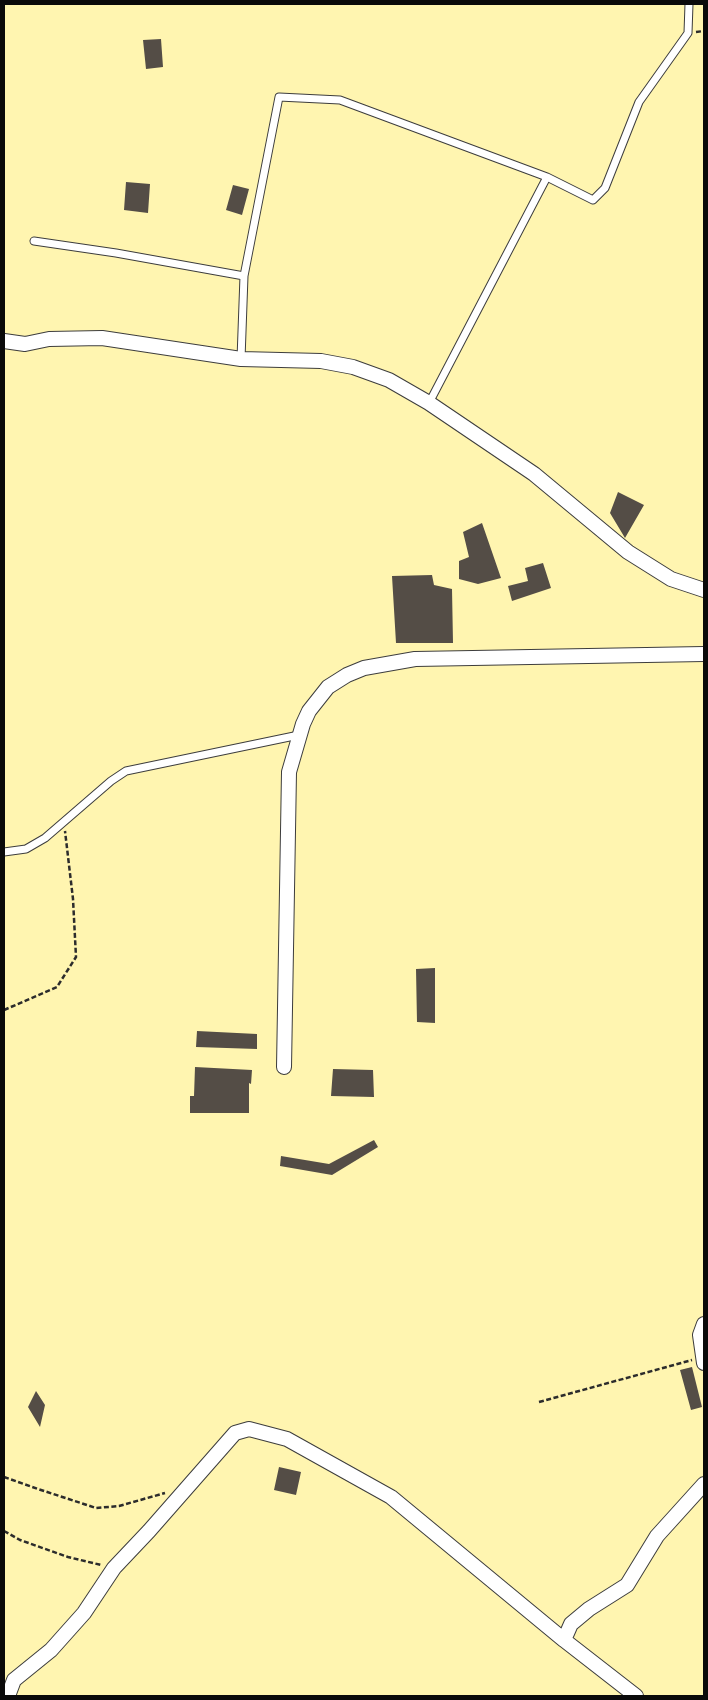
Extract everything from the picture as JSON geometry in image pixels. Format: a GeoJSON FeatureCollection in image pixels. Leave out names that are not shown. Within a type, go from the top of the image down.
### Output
{"type":"FeatureCollection","features":[{"type":"Feature","properties":{"kind":"street"},"geometry":{"type":"LineString","coordinates":[[4,341],[25,344],[49,339],[102,338],[241,359],[321,361],[353,367],[389,380],[428,403],[534,474],[628,552],[671,578],[704,590]]}},
{"type":"Feature","properties":{"kind":"street"},"geometry":{"type":"LineString","coordinates":[[284,1067],[289,772],[299,735],[309,711],[328,687],[347,675],[364,668],[415,659],[704,654]]}},
{"type":"Feature","properties":{"kind":"street"},"geometry":{"type":"LineString","coordinates":[[704,1324],[700,1335],[704,1360]]}},
{"type":"Feature","properties":{"kind":"street"},"geometry":{"type":"LineString","coordinates":[[8,1696],[14,1680],[51,1650],[84,1613],[114,1568],[235,1433],[249,1429],[287,1439],[391,1497],[564,1640],[636,1696]]}},
{"type":"Feature","properties":{"kind":"street"},"geometry":{"type":"LineString","coordinates":[[564,1640],[571,1624],[588,1609],[627,1585],[657,1536],[704,1484]]}},
{"type":"Feature","properties":{"kind":"lane"},"geometry":{"type":"LineString","coordinates":[[241,359],[244,276],[279,96],[340,100],[547,177],[593,200],[605,188],[639,102],[688,33],[689,4]]}},
{"type":"Feature","properties":{"kind":"lane"},"geometry":{"type":"LineString","coordinates":[[428,403],[547,177]]}},
{"type":"Feature","properties":{"kind":"lane"},"geometry":{"type":"LineString","coordinates":[[34,241],[116,252],[244,276]]}},
{"type":"Feature","properties":{"kind":"lane"},"geometry":{"type":"LineString","coordinates":[[4,852],[26,849],[45,838],[111,781],[126,771],[299,735]]}},
{"type":"Feature","properties":{"kind":"path"},"geometry":{"type":"LineString","coordinates":[[4,1010],[57,987],[76,957],[73,899],[64,822]]}},
{"type":"Feature","properties":{"kind":"path"},"geometry":{"type":"LineString","coordinates":[[539,1402],[704,1360]]}},
{"type":"Feature","properties":{"kind":"path"},"geometry":{"type":"LineString","coordinates":[[4,1477],[96,1508],[119,1506],[190,1485]]}},
{"type":"Feature","properties":{"kind":"path"},"geometry":{"type":"LineString","coordinates":[[4,1531],[20,1540],[68,1557],[114,1568]]}},
{"type":"Feature","properties":{"kind":"sand"},"geometry":{"type":"Polygon","coordinates":[[[4,4],[704,4],[704,1696],[4,1696],[4,4]]]}},
{"type":"Feature","properties":{"kind":"building"},"geometry":{"type":"Polygon","coordinates":[[[161,39],[163,67],[146,69],[143,40],[161,39]]]}},
{"type":"Feature","properties":{"kind":"building"},"geometry":{"type":"Polygon","coordinates":[[[126,182],[150,184],[148,213],[124,210],[126,182]]]}},
{"type":"Feature","properties":{"kind":"building"},"geometry":{"type":"Polygon","coordinates":[[[233,185],[249,189],[242,215],[226,210],[233,185]]]}},
{"type":"Feature","properties":{"kind":"building"},"geometry":{"type":"Polygon","coordinates":[[[618,492],[644,505],[625,538],[610,513],[618,492]]]}},
{"type":"Feature","properties":{"kind":"building"},"geometry":{"type":"Polygon","coordinates":[[[482,523],[501,578],[478,584],[459,579],[459,561],[469,557],[463,532],[482,523]]]}},
{"type":"Feature","properties":{"kind":"building"},"geometry":{"type":"Polygon","coordinates":[[[543,563],[551,588],[512,601],[508,586],[528,581],[525,568],[543,563]]]}},
{"type":"Feature","properties":{"kind":"building"},"geometry":{"type":"Polygon","coordinates":[[[432,575],[434,585],[452,589],[453,643],[396,643],[392,576],[432,575]]]}},
{"type":"Feature","properties":{"kind":"building"},"geometry":{"type":"Polygon","coordinates":[[[435,968],[435,1023],[417,1022],[416,969],[435,968]]]}},
{"type":"Feature","properties":{"kind":"building"},"geometry":{"type":"Polygon","coordinates":[[[197,1031],[257,1034],[257,1049],[196,1047],[197,1031]]]}},
{"type":"Feature","properties":{"kind":"building"},"geometry":{"type":"Polygon","coordinates":[[[195,1067],[252,1070],[251,1084],[249,1083],[249,1113],[190,1113],[190,1096],[194,1096],[195,1067]]]}},
{"type":"Feature","properties":{"kind":"building"},"geometry":{"type":"Polygon","coordinates":[[[333,1069],[373,1070],[374,1097],[331,1096],[333,1069]]]}},
{"type":"Feature","properties":{"kind":"building"},"geometry":{"type":"Polygon","coordinates":[[[374,1140],[378,1147],[332,1175],[280,1166],[281,1156],[329,1164],[374,1140]]]}},
{"type":"Feature","properties":{"kind":"building"},"geometry":{"type":"Polygon","coordinates":[[[692,1367],[702,1407],[691,1410],[680,1370],[692,1367]]]}},
{"type":"Feature","properties":{"kind":"building"},"geometry":{"type":"Polygon","coordinates":[[[36,1391],[45,1405],[40,1427],[28,1407],[36,1391]]]}},
{"type":"Feature","properties":{"kind":"building"},"geometry":{"type":"Polygon","coordinates":[[[279,1467],[301,1472],[296,1495],[274,1490],[279,1467]]]}}]}
